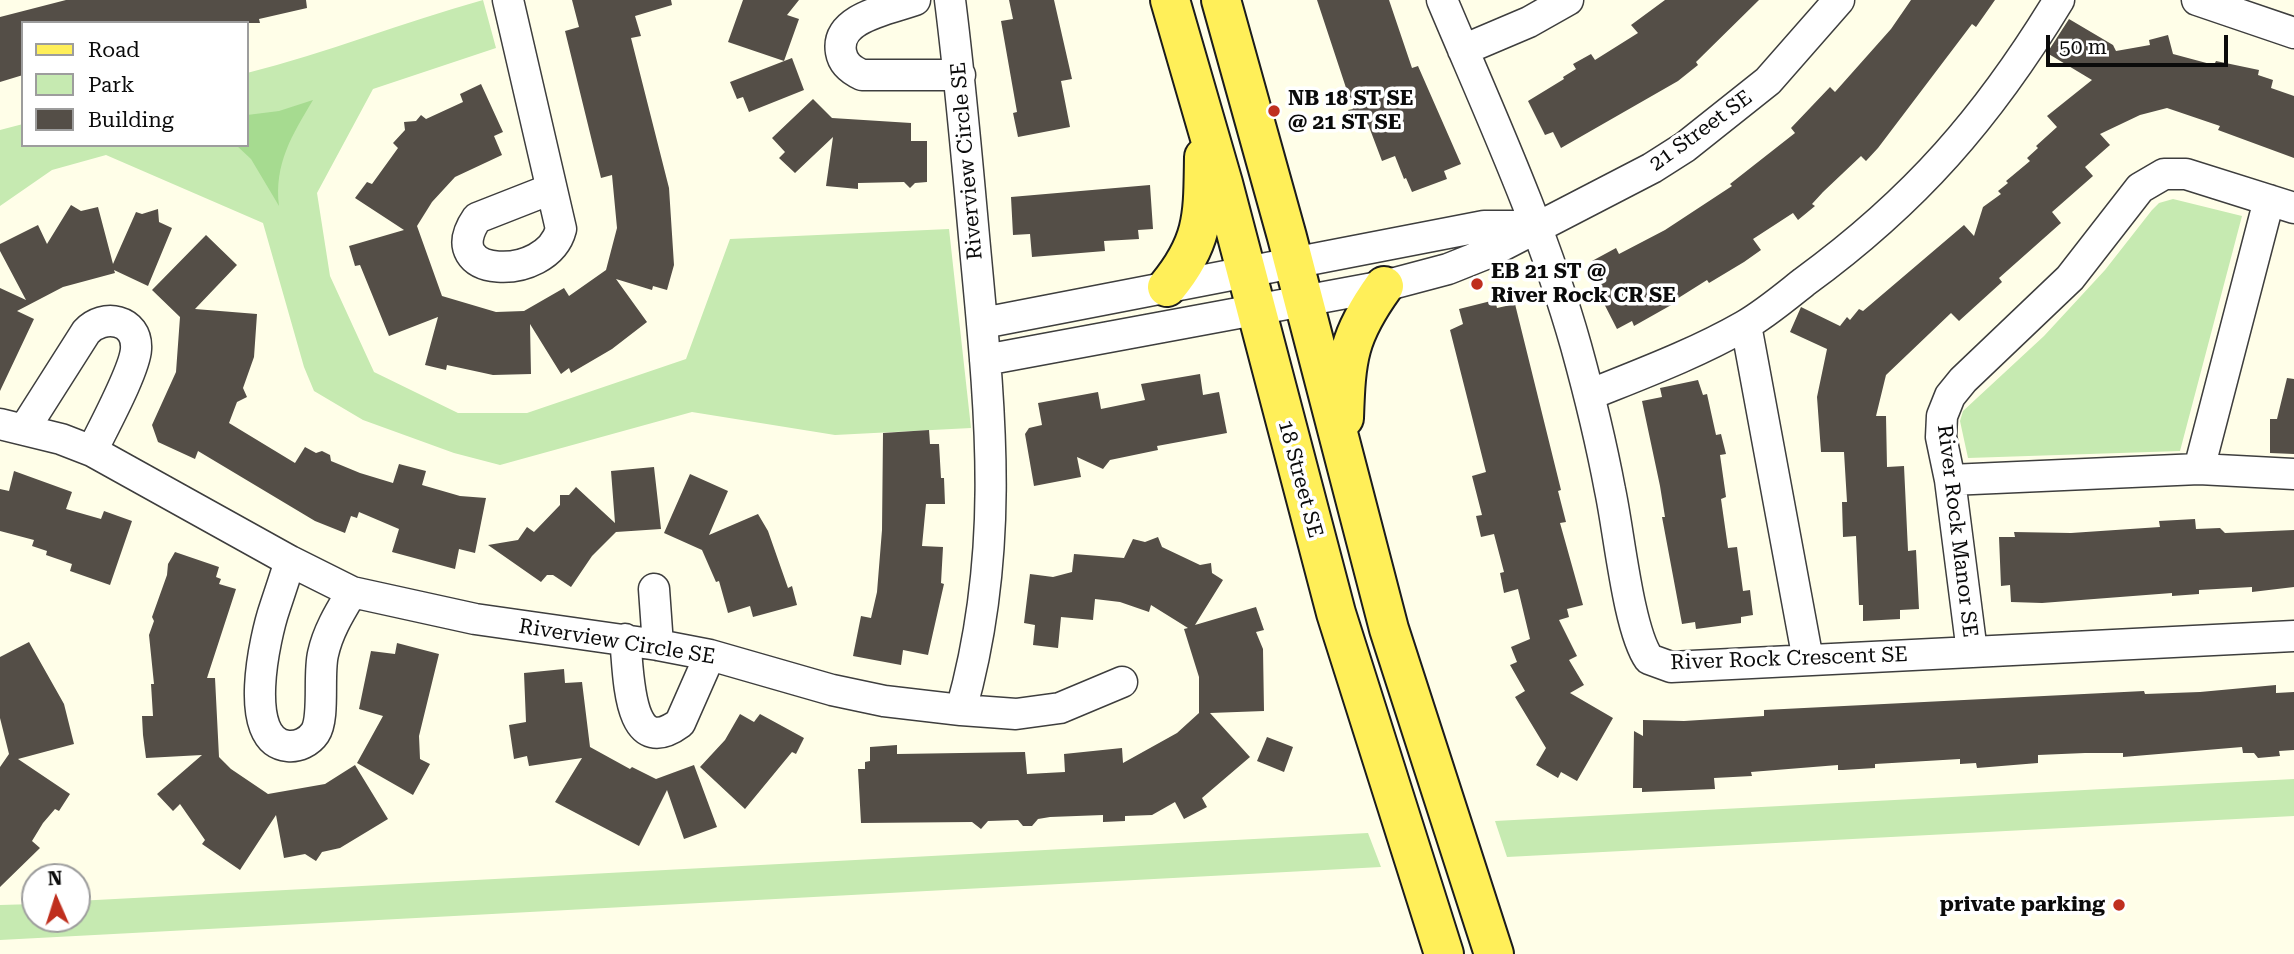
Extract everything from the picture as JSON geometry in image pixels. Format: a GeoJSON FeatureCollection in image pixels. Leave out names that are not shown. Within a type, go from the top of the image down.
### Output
{"type":"FeatureCollection","features":[{"type":"Feature","properties":{"kind":"main road","name":"18 Street SE"},"geometry":{"type":"LineString","coordinates":[[1170,0],[1205,120],[1336,613],[1444,954]]}},
{"type":"Feature","properties":{"kind":"main road"},"geometry":{"type":"LineString","coordinates":[[1221,0],[1389,629],[1494,954]]}},
{"type":"Feature","properties":{"kind":"main road"},"geometry":{"type":"LineString","coordinates":[[1167,286],[1193,251],[1200,228],[1205,120]]}},
{"type":"Feature","properties":{"kind":"main road"},"geometry":{"type":"LineString","coordinates":[[1343,455],[1350,347],[1361,318],[1384,286]]}},
{"type":"Feature","properties":{"kind":"street"},"geometry":{"type":"LineString","coordinates":[[508,0],[551,189]]}},
{"type":"Feature","properties":{"kind":"street"},"geometry":{"type":"LineString","coordinates":[[915,0],[850,25],[841,40],[842,57],[853,71],[862,75],[960,75]]}},
{"type":"Feature","properties":{"kind":"street","name":"Riverview Circle SE"},"geometry":{"type":"LineString","coordinates":[[13,426],[92,451],[290,561],[352,592],[475,619],[625,639],[710,655],[832,690],[884,701],[961,710],[975,659],[986,597],[992,531],[983,323],[960,75],[950,0]]}},
{"type":"Feature","properties":{"kind":"street","name":"River Rock Crescent SE"},"geometry":{"type":"LineString","coordinates":[[1442,0],[1501,133],[1537,226],[1589,395],[1637,635],[1649,659],[1671,667],[2294,636]]}},
{"type":"Feature","properties":{"kind":"street"},"geometry":{"type":"LineString","coordinates":[[1462,50],[1528,22],[1568,0]]}},
{"type":"Feature","properties":{"kind":"street","name":"21 Street SE"},"geometry":{"type":"LineString","coordinates":[[1255,311],[1384,286],[1468,261],[1653,168],[1685,147],[1768,81],[1839,0]]}},
{"type":"Feature","properties":{"kind":"street"},"geometry":{"type":"LineString","coordinates":[[1589,395],[1662,366],[1746,325],[1830,263],[1904,201],[1979,119],[2026,54],[2059,0]]}},
{"type":"Feature","properties":{"kind":"street"},"geometry":{"type":"LineString","coordinates":[[2197,0],[2294,33]]}},
{"type":"Feature","properties":{"kind":"street","name":"River Rock Manor SE"},"geometry":{"type":"LineString","coordinates":[[1972,652],[1950,480],[1941,437],[1942,416],[1950,396],[1963,380],[2070,278],[2147,182],[2164,174],[2186,174],[2282,204]]}},
{"type":"Feature","properties":{"kind":"street"},"geometry":{"type":"LineString","coordinates":[[2199,469],[2282,204]]}},
{"type":"Feature","properties":{"kind":"street","name":"21 Street SE"},"geometry":{"type":"LineString","coordinates":[[1245,271],[1484,226],[1537,226]]}},
{"type":"Feature","properties":{"kind":"street"},"geometry":{"type":"LineString","coordinates":[[983,323],[1245,271]]}},
{"type":"Feature","properties":{"kind":"street"},"geometry":{"type":"LineString","coordinates":[[985,360],[1255,311]]}},
{"type":"Feature","properties":{"kind":"street"},"geometry":{"type":"LineString","coordinates":[[13,426],[86,332],[99,321],[115,320],[135,337],[135,356],[92,451]]}},
{"type":"Feature","properties":{"kind":"street"},"geometry":{"type":"LineString","coordinates":[[1746,325],[1808,660]]}},
{"type":"Feature","properties":{"kind":"street"},"geometry":{"type":"LineString","coordinates":[[1950,480],[2199,469],[2294,474]]}},
{"type":"Feature","properties":{"kind":"street"},"geometry":{"type":"LineString","coordinates":[[290,561],[270,619],[260,692],[262,726],[266,734],[281,745],[300,745],[316,732],[320,723],[318,682],[323,654],[332,624],[352,592]]}},
{"type":"Feature","properties":{"kind":"street"},"geometry":{"type":"LineString","coordinates":[[654,589],[658,645]]}},
{"type":"Feature","properties":{"kind":"street"},"geometry":{"type":"LineString","coordinates":[[625,639],[633,713],[642,726],[656,732],[673,729],[680,723],[710,655]]}},
{"type":"Feature","properties":{"kind":"street"},"geometry":{"type":"LineString","coordinates":[[961,710],[1016,714],[1060,708],[1122,682]]}},
{"type":"Feature","properties":{"kind":"green space"},"geometry":{"type":"Polygon","coordinates":[[[483,0],[496,48],[373,89],[317,193],[330,276],[374,372],[458,413],[527,413],[686,359],[730,239],[949,229],[971,428],[835,435],[692,412],[500,465],[454,453],[363,420],[314,391],[304,367],[263,223],[106,155],[52,170],[0,206],[0,130],[21,125],[21,147],[248,147],[248,73],[483,0]]]}},
{"type":"Feature","properties":{"kind":"green space"},"geometry":{"type":"Polygon","coordinates":[[[313,100],[286,150],[279,177],[279,206],[251,159],[238,147],[248,147],[248,115],[279,111],[313,100]]]}},
{"type":"Feature","properties":{"kind":"green space"},"geometry":{"type":"Polygon","coordinates":[[[2173,199],[2242,216],[2180,451],[1968,458],[1960,421],[1963,411],[2044,336],[2105,270],[2152,210],[2159,203],[2173,199]]]}},
{"type":"Feature","properties":{"kind":"green space"},"geometry":{"type":"Polygon","coordinates":[[[2294,779],[2294,816],[1507,857],[1495,821],[2294,779]]]}},
{"type":"Feature","properties":{"kind":"green space"},"geometry":{"type":"Polygon","coordinates":[[[1368,833],[1381,867],[0,940],[0,905],[21,904],[21,933],[91,933],[91,900],[1368,833]]]}},
{"type":"Feature","properties":{"kind":"building"},"geometry":{"type":"Polygon","coordinates":[[[66,0],[306,0],[307,8],[259,19],[260,23],[21,21],[21,76],[0,82],[0,17],[66,0]]]}},
{"type":"Feature","properties":{"kind":"building"},"geometry":{"type":"Polygon","coordinates":[[[572,0],[671,0],[672,5],[635,16],[641,36],[631,38],[669,188],[674,265],[667,290],[653,286],[652,290],[616,279],[647,322],[612,349],[571,373],[569,368],[561,374],[530,324],[531,374],[493,375],[447,365],[446,370],[425,365],[438,317],[389,336],[360,265],[355,266],[349,246],[404,230],[355,198],[367,182],[372,184],[398,148],[393,143],[405,130],[404,122],[416,121],[421,115],[426,119],[463,102],[460,94],[481,84],[503,132],[494,136],[502,155],[455,177],[432,202],[417,226],[442,296],[496,312],[524,311],[564,288],[569,296],[606,270],[617,228],[612,175],[601,178],[565,31],[579,27],[572,0]]]}},
{"type":"Feature","properties":{"kind":"building"},"geometry":{"type":"Polygon","coordinates":[[[743,0],[799,0],[787,15],[799,19],[784,61],[728,42],[743,0]]]}},
{"type":"Feature","properties":{"kind":"building"},"geometry":{"type":"Polygon","coordinates":[[[1009,0],[1054,0],[1072,79],[1061,81],[1070,127],[1018,137],[1013,113],[1017,112],[1001,21],[1013,19],[1009,0]]]}},
{"type":"Feature","properties":{"kind":"building"},"geometry":{"type":"Polygon","coordinates":[[[1317,0],[1389,0],[1412,68],[1418,66],[1461,164],[1444,171],[1447,179],[1412,192],[1395,156],[1382,161],[1368,124],[1355,129],[1348,110],[1353,109],[1317,0]]]}},
{"type":"Feature","properties":{"kind":"building"},"geometry":{"type":"Polygon","coordinates":[[[1665,0],[1759,0],[1696,62],[1698,65],[1678,81],[1561,148],[1553,132],[1545,135],[1528,101],[1564,79],[1563,77],[1576,69],[1573,64],[1591,54],[1595,60],[1638,33],[1631,25],[1665,0]]]}},
{"type":"Feature","properties":{"kind":"building"},"geometry":{"type":"Polygon","coordinates":[[[1911,0],[1995,0],[1976,27],[1972,24],[1878,148],[1866,161],[1861,156],[1812,204],[1815,206],[1798,220],[1793,213],[1753,239],[1761,250],[1744,262],[1709,283],[1707,280],[1672,302],[1673,304],[1634,326],[1632,321],[1617,329],[1595,286],[1603,282],[1592,261],[1616,248],[1619,254],[1665,230],[1732,186],[1730,184],[1795,133],[1791,128],[1830,87],[1835,92],[1891,29],[1911,0]]]}},
{"type":"Feature","properties":{"kind":"building"},"geometry":{"type":"Polygon","coordinates":[[[2069,19],[2113,45],[2116,51],[2150,45],[2149,40],[2168,35],[2173,54],[2214,65],[2216,61],[2259,70],[2258,75],[2273,80],[2271,88],[2294,96],[2294,158],[2218,130],[2220,126],[2167,108],[2140,115],[2100,134],[2110,145],[2085,167],[2093,176],[2052,212],[2061,223],[1999,278],[2002,282],[1959,321],[1951,313],[1886,375],[1876,416],[1886,416],[1887,467],[1904,466],[1908,551],[1916,550],[1919,609],[1900,610],[1900,619],[1863,621],[1863,605],[1859,605],[1856,536],[1843,537],[1842,502],[1847,502],[1844,452],[1821,452],[1817,397],[1827,349],[1790,332],[1801,307],[1840,326],[1847,317],[1850,320],[1859,309],[1863,311],[1964,225],[1974,236],[1983,207],[2001,194],[1998,191],[2008,183],[2006,181],[2030,161],[2027,158],[2038,148],[2036,146],[2057,127],[2047,116],[2092,80],[2047,53],[2069,19]]]}},
{"type":"Feature","properties":{"kind":"building"},"geometry":{"type":"Polygon","coordinates":[[[792,58],[804,90],[749,112],[743,97],[737,99],[730,82],[792,58]]]}},
{"type":"Feature","properties":{"kind":"building"},"geometry":{"type":"Polygon","coordinates":[[[813,99],[832,118],[911,123],[911,141],[927,141],[927,182],[915,183],[910,188],[904,182],[858,183],[858,189],[826,186],[833,137],[795,173],[779,158],[785,152],[772,138],[813,99]]]}},
{"type":"Feature","properties":{"kind":"building"},"geometry":{"type":"Polygon","coordinates":[[[1150,185],[1153,229],[1138,230],[1139,239],[1104,241],[1105,251],[1032,257],[1030,234],[1013,235],[1011,197],[1150,185]]]}},
{"type":"Feature","properties":{"kind":"building"},"geometry":{"type":"Polygon","coordinates":[[[71,205],[81,211],[98,207],[113,264],[136,212],[142,214],[158,209],[159,222],[172,228],[148,286],[114,270],[115,273],[63,287],[17,311],[34,319],[0,391],[0,288],[26,300],[0,251],[0,244],[38,225],[47,244],[71,205]]]}},
{"type":"Feature","properties":{"kind":"building"},"geometry":{"type":"Polygon","coordinates":[[[206,235],[237,265],[195,309],[257,314],[254,357],[243,388],[247,397],[237,402],[229,423],[295,463],[305,447],[316,453],[322,451],[330,455],[331,461],[360,473],[393,483],[399,464],[426,471],[422,485],[460,496],[486,498],[475,553],[459,549],[455,569],[392,552],[399,529],[359,512],[357,518],[351,516],[345,533],[315,521],[198,451],[195,459],[158,442],[152,425],[176,372],[180,317],[152,290],[206,235]]]}},
{"type":"Feature","properties":{"kind":"building"},"geometry":{"type":"Polygon","coordinates":[[[1495,300],[1497,308],[1515,304],[1561,490],[1558,491],[1566,522],[1560,523],[1583,605],[1567,609],[1569,617],[1559,620],[1577,656],[1569,660],[1584,685],[1570,693],[1613,718],[1577,781],[1561,772],[1558,778],[1536,765],[1546,748],[1515,697],[1525,691],[1510,665],[1517,662],[1511,647],[1530,639],[1518,589],[1504,593],[1500,573],[1504,572],[1494,534],[1481,537],[1476,516],[1482,515],[1472,476],[1486,472],[1450,330],[1463,324],[1459,309],[1495,300]]]}},
{"type":"Feature","properties":{"kind":"building"},"geometry":{"type":"Polygon","coordinates":[[[1200,374],[1203,395],[1219,392],[1227,433],[1157,446],[1158,450],[1110,460],[1103,469],[1077,457],[1081,477],[1034,486],[1025,434],[1029,428],[1042,425],[1038,403],[1098,392],[1101,409],[1145,400],[1141,384],[1200,374]]]}},
{"type":"Feature","properties":{"kind":"building"},"geometry":{"type":"Polygon","coordinates":[[[2287,378],[2294,379],[2294,454],[2270,453],[2270,419],[2277,419],[2287,378]]]}},
{"type":"Feature","properties":{"kind":"building"},"geometry":{"type":"Polygon","coordinates":[[[1698,380],[1703,395],[1707,394],[1716,435],[1721,434],[1726,454],[1720,455],[1726,497],[1721,499],[1728,548],[1737,547],[1743,591],[1750,590],[1753,615],[1741,617],[1741,623],[1696,629],[1695,622],[1682,624],[1662,517],[1665,517],[1660,486],[1642,401],[1662,397],[1660,388],[1698,380]]]}},
{"type":"Feature","properties":{"kind":"building"},"geometry":{"type":"Polygon","coordinates":[[[929,430],[930,444],[939,444],[945,504],[926,504],[922,546],[943,547],[941,583],[944,584],[928,655],[903,650],[901,665],[853,656],[861,616],[871,618],[877,592],[882,530],[883,433],[929,430]]]}},
{"type":"Feature","properties":{"kind":"building"},"geometry":{"type":"Polygon","coordinates":[[[654,467],[661,529],[616,532],[592,556],[571,587],[553,575],[547,575],[541,582],[488,545],[518,540],[527,527],[534,532],[560,505],[560,495],[569,495],[576,487],[615,523],[611,471],[654,467]]]}},
{"type":"Feature","properties":{"kind":"building"},"geometry":{"type":"Polygon","coordinates":[[[14,471],[72,492],[66,509],[101,519],[104,511],[132,521],[110,585],[70,571],[72,564],[46,555],[47,551],[32,546],[34,540],[0,531],[0,489],[9,491],[14,471]]]}},
{"type":"Feature","properties":{"kind":"building"},"geometry":{"type":"Polygon","coordinates":[[[690,474],[728,491],[709,535],[758,514],[768,531],[788,588],[792,586],[797,605],[753,617],[750,606],[728,613],[719,581],[716,582],[702,550],[664,533],[690,474]]]}},
{"type":"Feature","properties":{"kind":"building"},"geometry":{"type":"Polygon","coordinates":[[[2195,519],[2196,529],[2220,528],[2225,533],[2294,530],[2294,587],[2252,592],[2252,587],[2199,590],[2199,594],[2172,596],[2172,593],[2042,603],[2011,602],[2010,585],[2001,586],[1999,537],[2015,537],[2014,532],[2071,533],[2160,527],[2159,521],[2195,519]]]}},
{"type":"Feature","properties":{"kind":"building"},"geometry":{"type":"Polygon","coordinates":[[[1158,537],[1162,547],[1200,565],[1211,563],[1212,573],[1223,580],[1195,625],[1256,607],[1264,630],[1256,632],[1263,649],[1264,711],[1210,713],[1250,757],[1202,798],[1207,807],[1184,819],[1175,802],[1152,815],[1125,816],[1125,821],[1103,822],[1103,815],[1050,817],[1038,819],[1032,826],[1023,826],[1018,820],[988,821],[981,829],[972,822],[861,823],[858,769],[865,769],[865,762],[870,761],[870,747],[897,745],[897,754],[1025,752],[1027,774],[1065,772],[1064,754],[1122,748],[1123,763],[1177,733],[1199,713],[1199,677],[1184,629],[1188,628],[1151,605],[1149,612],[1120,602],[1095,599],[1093,620],[1061,617],[1058,648],[1033,645],[1035,625],[1024,623],[1030,574],[1053,577],[1072,572],[1074,554],[1124,558],[1133,539],[1145,542],[1158,537]]]}},
{"type":"Feature","properties":{"kind":"building"},"geometry":{"type":"Polygon","coordinates":[[[175,552],[219,567],[216,577],[221,579],[219,584],[236,589],[207,678],[215,678],[219,757],[231,769],[268,794],[325,784],[355,765],[388,819],[340,848],[322,852],[316,861],[305,854],[284,858],[276,815],[240,870],[202,844],[205,840],[180,804],[173,811],[157,794],[202,755],[146,758],[142,716],[153,716],[151,684],[154,684],[149,635],[168,564],[175,552]]]}},
{"type":"Feature","properties":{"kind":"building"},"geometry":{"type":"Polygon","coordinates":[[[29,642],[64,704],[74,744],[18,759],[70,794],[59,811],[55,809],[43,823],[32,841],[40,848],[25,863],[21,863],[21,867],[0,887],[0,767],[9,754],[0,718],[0,657],[29,642]]]}},
{"type":"Feature","properties":{"kind":"building"},"geometry":{"type":"Polygon","coordinates":[[[397,643],[439,654],[419,736],[420,759],[430,764],[413,795],[357,763],[383,716],[359,709],[371,651],[395,654],[397,643]]]}},
{"type":"Feature","properties":{"kind":"building"},"geometry":{"type":"Polygon","coordinates":[[[564,669],[565,683],[582,682],[590,747],[630,769],[632,767],[656,779],[694,765],[717,827],[684,839],[667,790],[639,846],[555,802],[582,758],[529,766],[527,756],[514,759],[509,725],[526,722],[524,673],[564,669]]]}},
{"type":"Feature","properties":{"kind":"building"},"geometry":{"type":"Polygon","coordinates":[[[2276,685],[2276,693],[2294,692],[2294,750],[2279,751],[2280,756],[2258,758],[2254,753],[2243,753],[2242,747],[2123,757],[2123,753],[2038,755],[2038,763],[1977,768],[1976,763],[1960,764],[1960,759],[1875,764],[1875,768],[1843,770],[1838,770],[1838,765],[1751,772],[1752,776],[1714,778],[1715,789],[1642,792],[1642,788],[1633,788],[1634,731],[1643,736],[1643,720],[1684,721],[1764,716],[1764,710],[2144,691],[2145,694],[2200,692],[2276,685]]]}},
{"type":"Feature","properties":{"kind":"building"},"geometry":{"type":"Polygon","coordinates":[[[740,714],[754,722],[760,714],[804,738],[796,754],[792,752],[745,809],[700,767],[725,740],[740,714]]]}},
{"type":"Feature","properties":{"kind":"building"},"geometry":{"type":"Polygon","coordinates":[[[1267,737],[1293,747],[1284,772],[1257,761],[1267,737]]]}},
{"type":"Feature","properties":{"kind":"place","name":"NB 18 ST SE @ 21 ST SE"},"geometry":{"type":"Point","coordinates":[1274,111]}},
{"type":"Feature","properties":{"kind":"place","name":"EB 21 ST @ River Rock CR SE"},"geometry":{"type":"Point","coordinates":[1477,284]}},
{"type":"Feature","properties":{"kind":"place","name":"private parking"},"geometry":{"type":"Point","coordinates":[2119,905]}}]}
